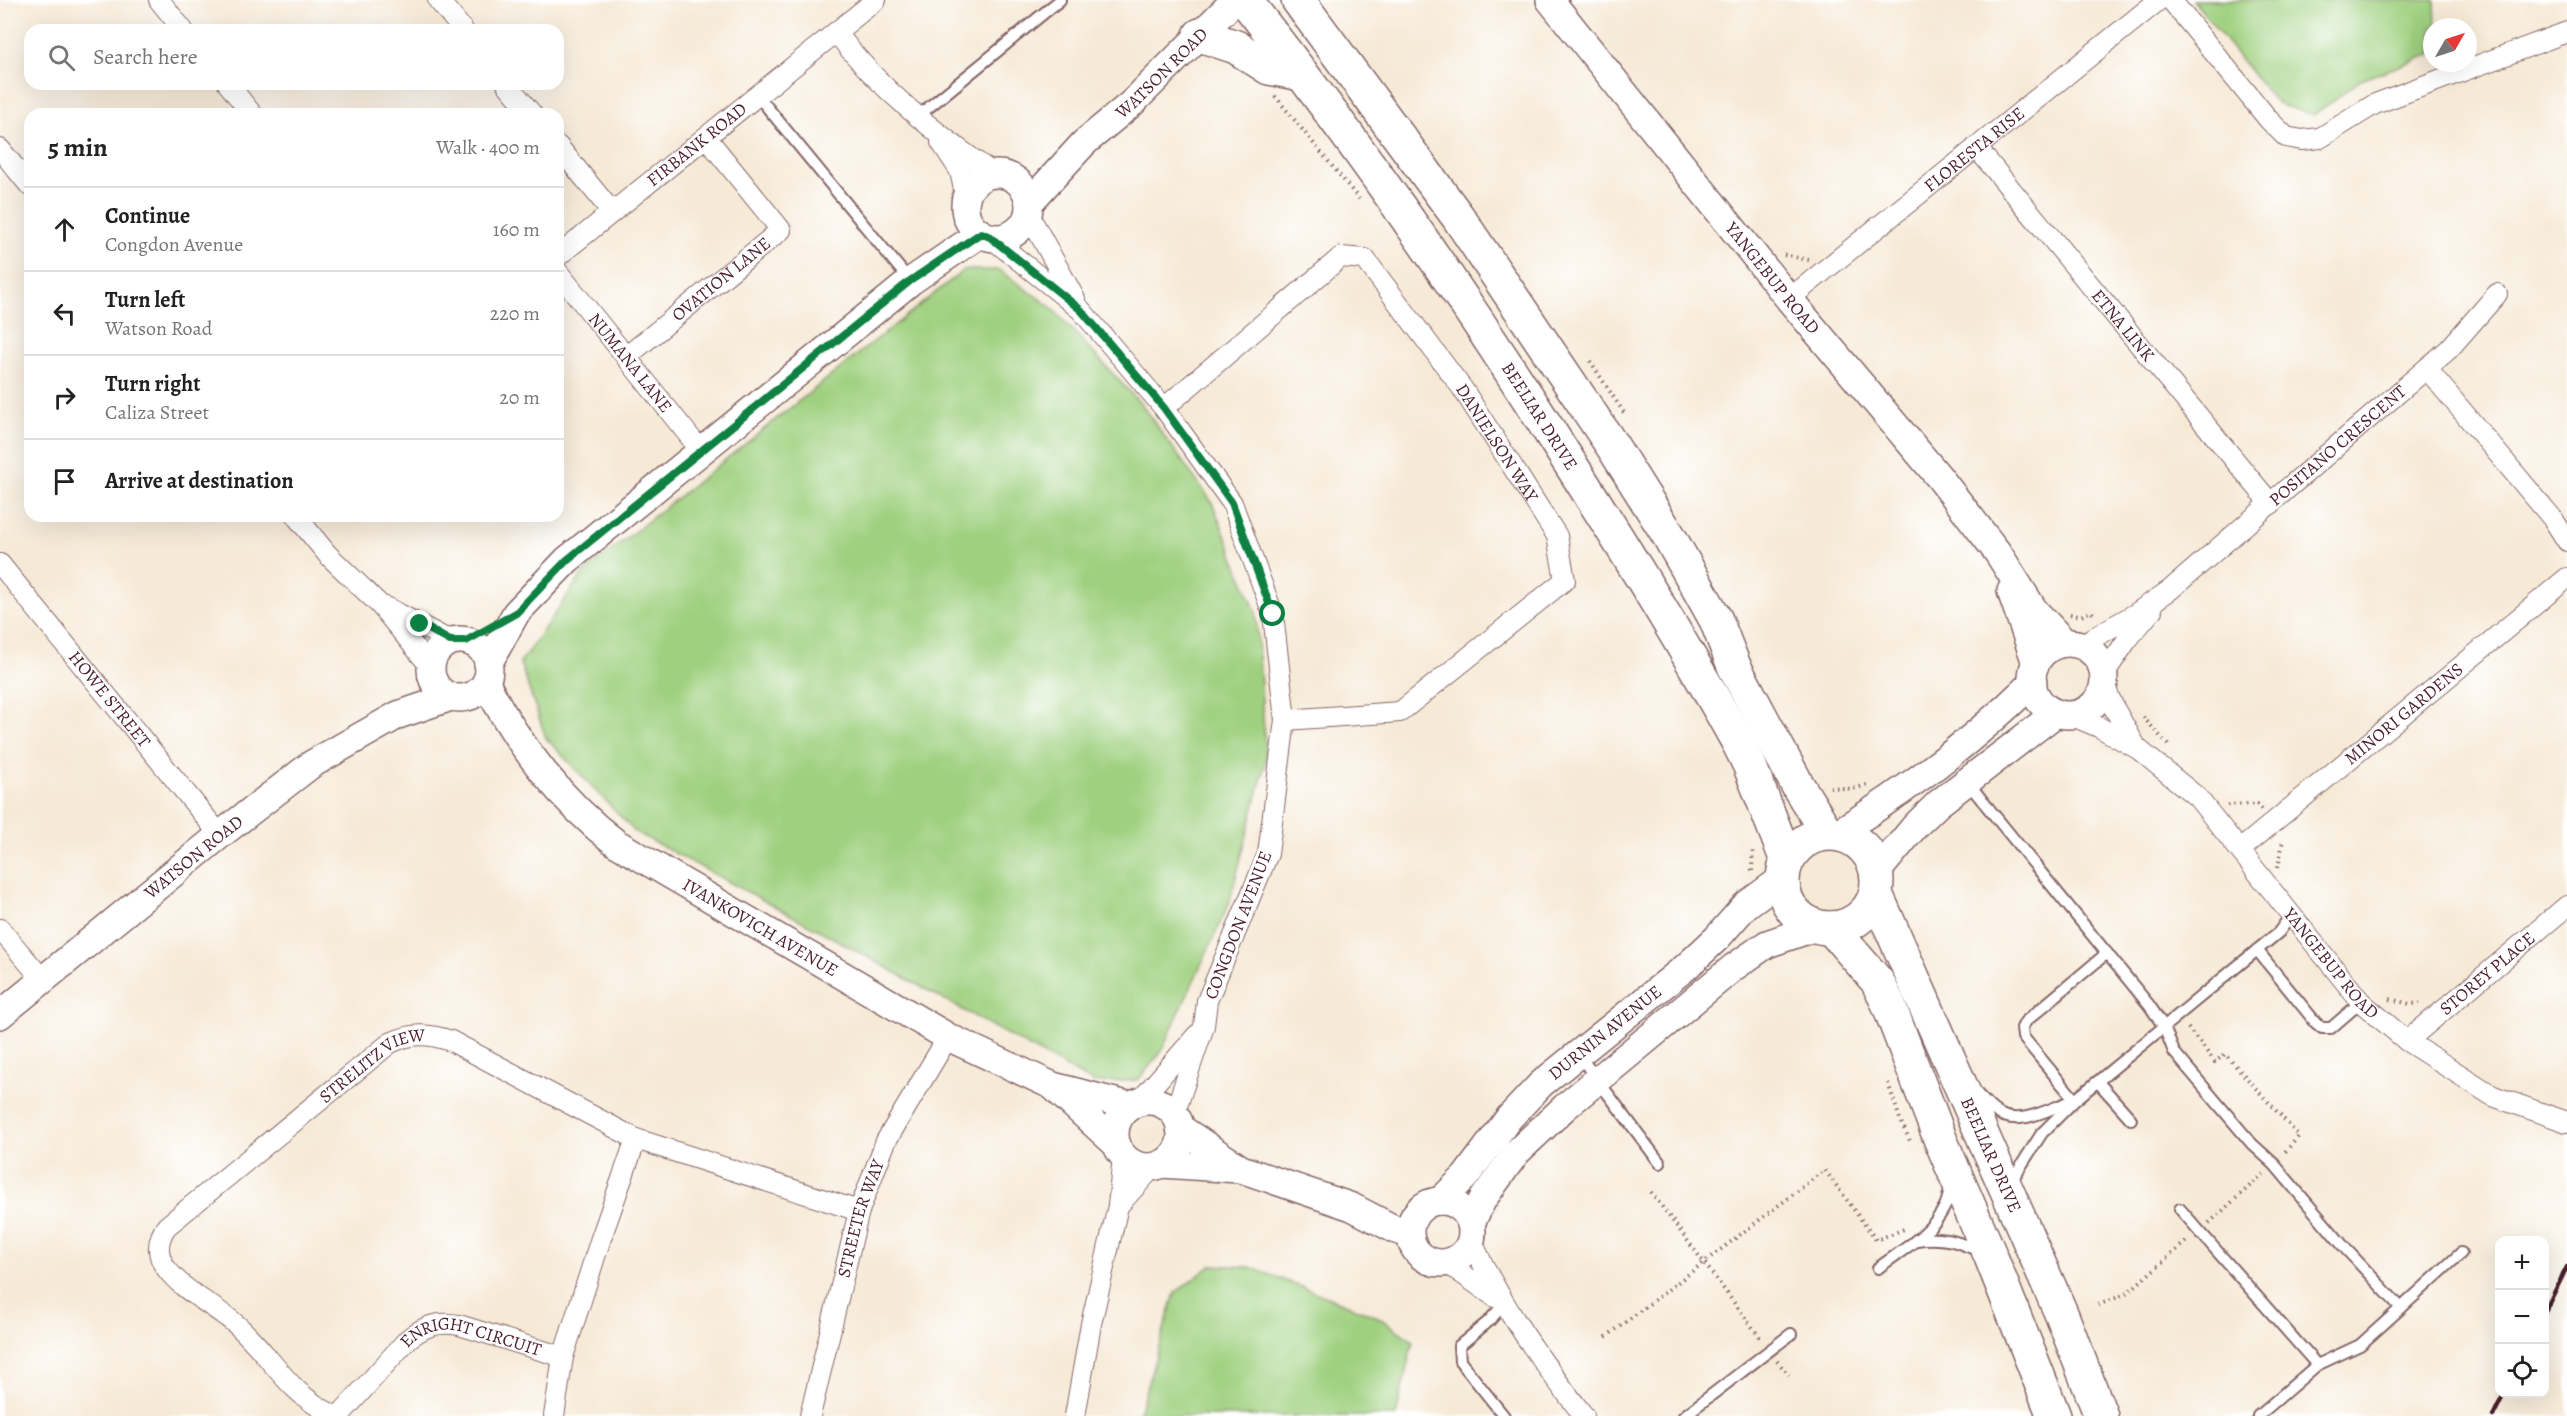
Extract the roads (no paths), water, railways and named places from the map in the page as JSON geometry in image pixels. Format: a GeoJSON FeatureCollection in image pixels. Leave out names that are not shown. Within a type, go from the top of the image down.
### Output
{"type":"FeatureCollection","features":[{"type":"Feature","properties":{"kind":"highway","name":"BEELIAR DRIVE"},"geometry":{"type":"LineString","coordinates":[[1245,0],[1302,74],[1488,335],[1657,601],[1749,764],[1785,870]]}},
{"type":"Feature","properties":{"kind":"highway"},"geometry":{"type":"LineString","coordinates":[[1298,0],[1458,217],[1613,447],[1669,536],[1711,611],[1734,666],[1798,786],[1832,834]]}},
{"type":"Feature","properties":{"kind":"highway"},"geometry":{"type":"LineString","coordinates":[[1200,35],[1236,47],[1269,68],[1302,74]]}},
{"type":"Feature","properties":{"kind":"highway"},"geometry":{"type":"LineString","coordinates":[[1832,834],[1854,840],[1869,854],[1876,883],[1871,905],[1854,921],[1825,927],[1808,922],[1792,908],[1784,889],[1785,870],[1793,850],[1815,836],[1832,834]]}},
{"type":"Feature","properties":{"kind":"highway","name":"BEELIAR DRIVE"},"geometry":{"type":"LineString","coordinates":[[1876,883],[1953,1071],[2061,1313],[2101,1416]]}},
{"type":"Feature","properties":{"kind":"highway"},"geometry":{"type":"LineString","coordinates":[[1825,927],[1876,981],[1887,1003],[2054,1416]]}},
{"type":"Feature","properties":{"kind":"street"},"geometry":{"type":"LineString","coordinates":[[159,0],[178,24]]}},
{"type":"Feature","properties":{"kind":"street"},"geometry":{"type":"LineString","coordinates":[[438,0],[458,24]]}},
{"type":"Feature","properties":{"kind":"street","name":"FIRBANK ROAD"},"geometry":{"type":"LineString","coordinates":[[564,251],[876,0]]}},
{"type":"Feature","properties":{"kind":"street","name":"WATSON ROAD"},"geometry":{"type":"LineString","coordinates":[[1029,208],[1084,143],[1132,102],[1235,0]]}},
{"type":"Feature","properties":{"kind":"street","name":"YANGEBUP ROAD"},"geometry":{"type":"LineString","coordinates":[[1550,0],[1790,299],[1939,477],[1998,553],[2034,609],[2073,644]]}},
{"type":"Feature","properties":{"kind":"street","name":"FLORESTA RISE"},"geometry":{"type":"LineString","coordinates":[[1790,299],[2159,0]]}},
{"type":"Feature","properties":{"kind":"street"},"geometry":{"type":"LineString","coordinates":[[2171,0],[2269,120],[2286,137],[2302,140],[2320,138],[2374,104],[2567,32]]}},
{"type":"Feature","properties":{"kind":"street"},"geometry":{"type":"LineString","coordinates":[[836,32],[863,64],[937,135],[960,171],[965,204],[973,227],[986,235]]}},
{"type":"Feature","properties":{"kind":"street"},"geometry":{"type":"LineString","coordinates":[[233,90],[247,108]]}},
{"type":"Feature","properties":{"kind":"street"},"geometry":{"type":"LineString","coordinates":[[512,90],[527,108]]}},
{"type":"Feature","properties":{"kind":"street"},"geometry":{"type":"LineString","coordinates":[[301,522],[328,555],[381,605],[430,671],[436,687],[444,695],[457,698],[478,693],[516,613],[567,560],[921,274],[986,235],[1010,235],[1025,222],[1029,208],[1026,193],[937,135]]}},
{"type":"Feature","properties":{"kind":"street","name":"OVATION LANE"},"geometry":{"type":"LineString","coordinates":[[626,357],[781,230],[706,137]]}},
{"type":"Feature","properties":{"kind":"street","name":"WATSON ROAD"},"geometry":{"type":"LineString","coordinates":[[1003,176],[1084,143]]}},
{"type":"Feature","properties":{"kind":"street","name":"ETNA LINK"},"geometry":{"type":"LineString","coordinates":[[1976,147],[2271,504]]}},
{"type":"Feature","properties":{"kind":"street"},"geometry":{"type":"LineString","coordinates":[[0,149],[24,179]]}},
{"type":"Feature","properties":{"kind":"street"},"geometry":{"type":"LineString","coordinates":[[564,153],[612,212]]}},
{"type":"Feature","properties":{"kind":"street"},"geometry":{"type":"LineString","coordinates":[[921,274],[965,204],[975,182],[1003,176]]}},
{"type":"Feature","properties":{"kind":"street","name":"CONGDON AVENUE"},"geometry":{"type":"LineString","coordinates":[[1029,208],[1081,310]]}},
{"type":"Feature","properties":{"kind":"street","name":"CONGDON AVENUE"},"geometry":{"type":"LineString","coordinates":[[986,235],[1081,310],[1164,408],[1232,503],[1273,614],[1285,720],[1268,854],[1207,1001],[1204,1026],[1177,1121]]}},
{"type":"Feature","properties":{"kind":"street","name":"DANIELSON WAY"},"geometry":{"type":"LineString","coordinates":[[1164,408],[1341,257],[1365,259],[1462,388],[1557,536],[1565,580],[1400,712],[1285,720]]}},
{"type":"Feature","properties":{"kind":"street","name":"NUMANA LANE"},"geometry":{"type":"LineString","coordinates":[[564,280],[702,452]]}},
{"type":"Feature","properties":{"kind":"street","name":"POSITANO CRESCENT"},"geometry":{"type":"LineString","coordinates":[[2073,644],[2135,614],[2170,590],[2427,369],[2449,349],[2497,294]]}},
{"type":"Feature","properties":{"kind":"street"},"geometry":{"type":"LineString","coordinates":[[2427,369],[2553,519],[2567,541]]}},
{"type":"Feature","properties":{"kind":"street","name":"YANGEBUP ROAD"},"geometry":{"type":"LineString","coordinates":[[1998,553],[2034,673]]}},
{"type":"Feature","properties":{"kind":"street","name":"HOWE STREET"},"geometry":{"type":"LineString","coordinates":[[0,564],[220,835]]}},
{"type":"Feature","properties":{"kind":"street","name":"MINORI GARDENS"},"geometry":{"type":"LineString","coordinates":[[2240,850],[2567,578]]}},
{"type":"Feature","properties":{"kind":"street","name":"POSITANO CRESCENT"},"geometry":{"type":"LineString","coordinates":[[2104,680],[2137,627],[2170,590]]}},
{"type":"Feature","properties":{"kind":"street"},"geometry":{"type":"LineString","coordinates":[[381,605],[458,641],[481,649],[487,674]]}},
{"type":"Feature","properties":{"kind":"street"},"geometry":{"type":"LineString","coordinates":[[430,671],[433,655],[440,646],[458,641],[516,613]]}},
{"type":"Feature","properties":{"kind":"street"},"geometry":{"type":"LineString","coordinates":[[1832,834],[1895,798],[1958,751],[2034,673],[2049,649],[2073,644],[2095,654],[2101,663],[2104,680],[2094,705],[2083,712],[2063,714],[1939,803],[1916,825],[1876,883]]}},
{"type":"Feature","properties":{"kind":"street","name":"WATSON ROAD"},"geometry":{"type":"LineString","coordinates":[[398,715],[430,671]]}},
{"type":"Feature","properties":{"kind":"street"},"geometry":{"type":"LineString","coordinates":[[2034,673],[2040,701],[2063,714]]}},
{"type":"Feature","properties":{"kind":"street","name":"IVANKOVICH AVENUE"},"geometry":{"type":"LineString","coordinates":[[487,674],[506,722],[577,811],[616,843],[948,1036],[1053,1086],[1135,1105]]}},
{"type":"Feature","properties":{"kind":"street","name":"YANGEBUP ROAD"},"geometry":{"type":"LineString","coordinates":[[2104,680],[2114,708],[2138,749]]}},
{"type":"Feature","properties":{"kind":"street","name":"WATSON ROAD"},"geometry":{"type":"LineString","coordinates":[[0,1015],[220,835],[312,764],[398,715],[457,698]]}},
{"type":"Feature","properties":{"kind":"street","name":"IVANKOVICH AVENUE"},"geometry":{"type":"LineString","coordinates":[[457,698],[506,722]]}},
{"type":"Feature","properties":{"kind":"street","name":"YANGEBUP ROAD"},"geometry":{"type":"LineString","coordinates":[[2063,714],[2099,727],[2138,749],[2198,797],[2361,1002],[2407,1041],[2493,1096],[2567,1122]]}},
{"type":"Feature","properties":{"kind":"street","name":"DURNIN AVENUE"},"geometry":{"type":"LineString","coordinates":[[1431,1204],[1465,1177],[1509,1118],[1541,1084],[1686,967],[1717,938],[1746,905],[1785,870]]}},
{"type":"Feature","properties":{"kind":"street","name":"STOREY PLACE"},"geometry":{"type":"LineString","coordinates":[[2407,1041],[2567,906]]}},
{"type":"Feature","properties":{"kind":"street","name":"DURNIN AVENUE"},"geometry":{"type":"LineString","coordinates":[[1471,1232],[1483,1199],[1516,1153],[1565,1107],[1734,967],[1767,944],[1825,927]]}},
{"type":"Feature","properties":{"kind":"street"},"geometry":{"type":"LineString","coordinates":[[0,929],[43,980]]}},
{"type":"Feature","properties":{"kind":"street"},"geometry":{"type":"LineString","coordinates":[[1075,1416],[1091,1324],[1118,1206],[1120,1150],[1115,1134],[1117,1122],[1124,1112],[1135,1105],[1204,1026]]}},
{"type":"Feature","properties":{"kind":"street","name":"STRELITZ VIEW"},"geometry":{"type":"LineString","coordinates":[[337,1416],[293,1390],[238,1325],[181,1283],[166,1268],[160,1256],[158,1244],[167,1226],[390,1043],[405,1036],[420,1033],[451,1041],[636,1139],[859,1211]]}},
{"type":"Feature","properties":{"kind":"street","name":"STREETER WAY"},"geometry":{"type":"LineString","coordinates":[[810,1416],[859,1211],[886,1141],[948,1036]]}},
{"type":"Feature","properties":{"kind":"street","name":"IVANKOVICH AVENUE"},"geometry":{"type":"LineString","coordinates":[[1053,1086],[1120,1150]]}},
{"type":"Feature","properties":{"kind":"street"},"geometry":{"type":"LineString","coordinates":[[1135,1105],[1158,1103],[1177,1121],[1240,1169]]}},
{"type":"Feature","properties":{"kind":"street"},"geometry":{"type":"LineString","coordinates":[[1120,1150],[1131,1163],[1144,1168],[1170,1159],[1179,1148],[1177,1121]]}},
{"type":"Feature","properties":{"kind":"street"},"geometry":{"type":"LineString","coordinates":[[554,1416],[563,1358],[601,1238],[636,1139]]}},
{"type":"Feature","properties":{"kind":"street"},"geometry":{"type":"LineString","coordinates":[[1118,1206],[1158,1165],[1240,1169],[1352,1207],[1396,1230],[1409,1233]]}},
{"type":"Feature","properties":{"kind":"street"},"geometry":{"type":"LineString","coordinates":[[1352,1207],[1431,1204],[1459,1207],[1491,1283],[1527,1341],[1584,1416]]}},
{"type":"Feature","properties":{"kind":"street"},"geometry":{"type":"LineString","coordinates":[[1431,1204],[1410,1223],[1409,1233],[1415,1251],[1421,1257],[1429,1262],[1447,1263],[1462,1255],[1471,1232]]}},
{"type":"Feature","properties":{"kind":"street"},"geometry":{"type":"LineString","coordinates":[[1447,1263],[1504,1304]]}},
{"type":"Feature","properties":{"kind":"street","name":"ENRIGHT CIRCUIT"},"geometry":{"type":"LineString","coordinates":[[337,1416],[408,1339],[419,1330],[433,1325],[445,1322],[459,1325],[563,1358]]}},
{"type":"Feature","properties":{"kind":"lane"},"geometry":{"type":"LineString","coordinates":[[918,116],[1060,0]]}},
{"type":"Feature","properties":{"kind":"lane"},"geometry":{"type":"LineString","coordinates":[[758,96],[921,274]]}},
{"type":"Feature","properties":{"kind":"lane"},"geometry":{"type":"LineString","coordinates":[[1967,783],[2107,953],[2164,1027],[2174,1052],[2252,1144],[2274,1164],[2345,1248],[2401,1308]]}},
{"type":"Feature","properties":{"kind":"lane"},"geometry":{"type":"LineString","coordinates":[[2007,1189],[2042,1133],[2075,1100],[2279,932],[2291,915]]}},
{"type":"Feature","properties":{"kind":"lane"},"geometry":{"type":"LineString","coordinates":[[2257,950],[2322,1028],[2331,1028],[2361,1002]]}},
{"type":"Feature","properties":{"kind":"lane"},"geometry":{"type":"LineString","coordinates":[[2075,1100],[2024,1037],[2022,1028],[2025,1022],[2107,953]]}},
{"type":"Feature","properties":{"kind":"lane"},"geometry":{"type":"LineString","coordinates":[[1578,1054],[1660,1163]]}},
{"type":"Feature","properties":{"kind":"lane"},"geometry":{"type":"LineString","coordinates":[[1953,1071],[1994,1111],[2008,1119],[2021,1120],[2075,1100]]}},
{"type":"Feature","properties":{"kind":"lane"},"geometry":{"type":"LineString","coordinates":[[2098,1082],[2131,1119]]}},
{"type":"Feature","properties":{"kind":"lane"},"geometry":{"type":"LineString","coordinates":[[1878,1268],[1916,1240],[1944,1209],[1955,1174]]}},
{"type":"Feature","properties":{"kind":"lane"},"geometry":{"type":"LineString","coordinates":[[2180,1209],[2318,1365]]}},
{"type":"Feature","properties":{"kind":"lane"},"geometry":{"type":"LineString","coordinates":[[1916,1240],[1935,1237],[1955,1241],[1991,1257]]}},
{"type":"Feature","properties":{"kind":"lane"},"geometry":{"type":"LineString","coordinates":[[2258,1416],[2318,1365],[2360,1345],[2461,1253]]}},
{"type":"Feature","properties":{"kind":"lane"},"geometry":{"type":"LineString","coordinates":[[1504,1304],[1489,1321],[1459,1346],[1460,1361],[1504,1416]]}},
{"type":"Feature","properties":{"kind":"lane"},"geometry":{"type":"LineString","coordinates":[[1684,1416],[1791,1334]]}},
{"type":"Feature","properties":{"kind":"railway"},"geometry":{"type":"LineString","coordinates":[[2549,1303],[2567,1267]]}},
{"type":"Feature","properties":{"kind":"railway"},"geometry":{"type":"LineString","coordinates":[[2493,1416],[2502,1398]]}}]}
